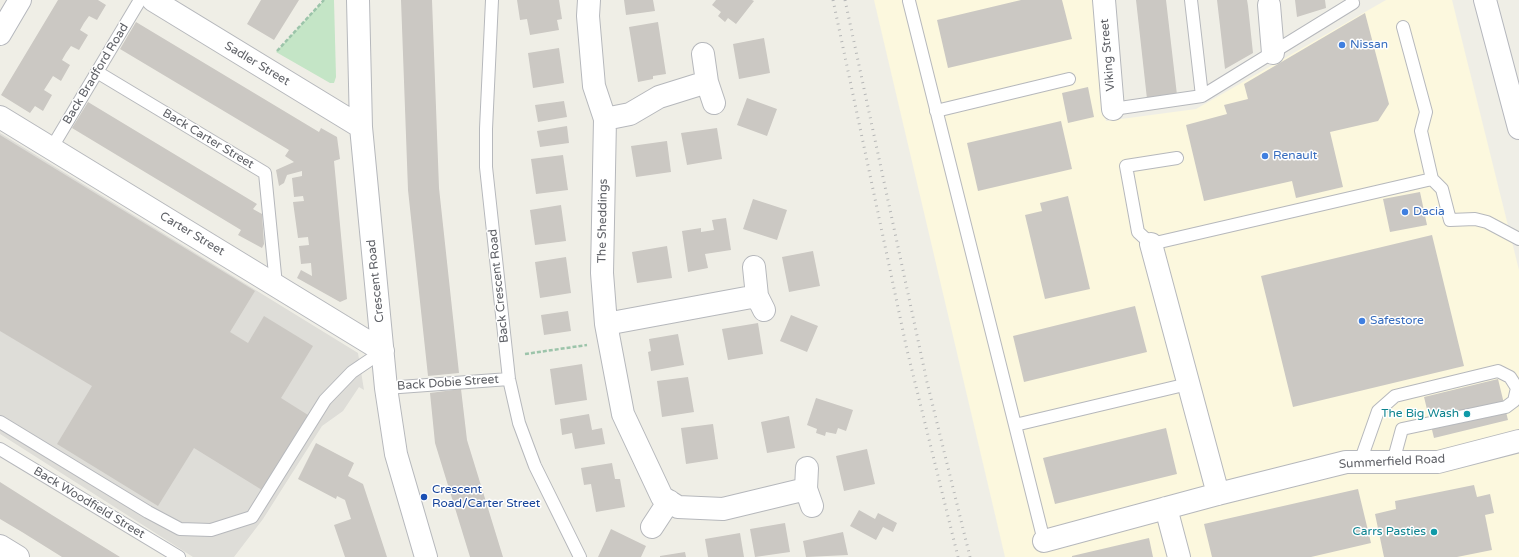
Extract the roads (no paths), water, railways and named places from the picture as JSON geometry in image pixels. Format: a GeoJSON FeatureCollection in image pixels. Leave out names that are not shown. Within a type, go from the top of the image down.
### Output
{"type":"FeatureCollection","features":[{"type":"Feature","properties":{"kind":"street"},"geometry":{"type":"LineString","coordinates":[[0,34],[20,0]]}},
{"type":"Feature","properties":{"kind":"street","name":"Sadler Street"},"geometry":{"type":"LineString","coordinates":[[152,0],[361,127]]}},
{"type":"Feature","properties":{"kind":"street","name":"Crescent Road"},"geometry":{"type":"LineString","coordinates":[[358,0],[361,127],[386,388],[396,454],[426,557]]}},
{"type":"Feature","properties":{"kind":"street","name":"The Sheddings"},"geometry":{"type":"LineString","coordinates":[[589,0],[588,16],[594,86],[605,118],[602,273],[607,333],[623,414],[662,497],[669,501]]}},
{"type":"Feature","properties":{"kind":"street","name":"Viking Street"},"geometry":{"type":"LineString","coordinates":[[1104,0],[1112,109]]}},
{"type":"Feature","properties":{"kind":"street"},"geometry":{"type":"LineString","coordinates":[[1486,0],[1519,128]]}},
{"type":"Feature","properties":{"kind":"street"},"geometry":{"type":"LineString","coordinates":[[1269,5],[1273,53]]}},
{"type":"Feature","properties":{"kind":"street"},"geometry":{"type":"LineString","coordinates":[[703,54],[707,82],[714,103]]}},
{"type":"Feature","properties":{"kind":"street"},"geometry":{"type":"LineString","coordinates":[[605,118],[630,114],[659,97],[707,82]]}},
{"type":"Feature","properties":{"kind":"street","name":"Carter Street"},"geometry":{"type":"LineString","coordinates":[[0,117],[383,351]]}},
{"type":"Feature","properties":{"kind":"street"},"geometry":{"type":"LineString","coordinates":[[1152,244],[1218,494]]}},
{"type":"Feature","properties":{"kind":"street"},"geometry":{"type":"LineString","coordinates":[[607,333],[761,303],[754,267]]}},
{"type":"Feature","properties":{"kind":"street","name":"Summerfield Road"},"geometry":{"type":"LineString","coordinates":[[1044,541],[1218,494],[1346,462],[1438,462],[1519,441]]}},
{"type":"Feature","properties":{"kind":"street"},"geometry":{"type":"LineString","coordinates":[[652,527],[669,501],[678,507],[723,509],[809,498],[807,468]]}},
{"type":"Feature","properties":{"kind":"street"},"geometry":{"type":"LineString","coordinates":[[1166,508],[1179,557]]}},
{"type":"Feature","properties":{"kind":"street"},"geometry":{"type":"LineString","coordinates":[[0,546],[18,557]]}},
{"type":"Feature","properties":{"kind":"lane","name":"Back Bradford Road"},"geometry":{"type":"LineString","coordinates":[[51,149],[140,0]]}},
{"type":"Feature","properties":{"kind":"lane","name":"Back Crescent Road"},"geometry":{"type":"LineString","coordinates":[[492,0],[486,130],[486,167],[509,379],[520,423],[535,466],[580,557]]}},
{"type":"Feature","properties":{"kind":"lane"},"geometry":{"type":"LineString","coordinates":[[1191,0],[1202,96]]}},
{"type":"Feature","properties":{"kind":"lane"},"geometry":{"type":"LineString","coordinates":[[909,1],[1044,541]]}},
{"type":"Feature","properties":{"kind":"lane"},"geometry":{"type":"LineString","coordinates":[[1112,109],[1202,96],[1273,53],[1352,2]]}},
{"type":"Feature","properties":{"kind":"lane"},"geometry":{"type":"LineString","coordinates":[[1403,27],[1426,112],[1421,131],[1432,179],[1442,189],[1450,220],[1475,219],[1487,222],[1519,239]]}},
{"type":"Feature","properties":{"kind":"lane","name":"Back Carter Street"},"geometry":{"type":"LineString","coordinates":[[97,72],[265,173],[276,285]]}},
{"type":"Feature","properties":{"kind":"lane"},"geometry":{"type":"LineString","coordinates":[[936,111],[1069,79]]}},
{"type":"Feature","properties":{"kind":"lane"},"geometry":{"type":"LineString","coordinates":[[1177,158],[1126,166],[1138,232],[1152,244],[1432,179]]}},
{"type":"Feature","properties":{"kind":"lane"},"geometry":{"type":"LineString","coordinates":[[0,422],[148,512],[180,528],[211,530],[252,517],[325,400],[352,372],[383,351]]}},
{"type":"Feature","properties":{"kind":"lane"},"geometry":{"type":"LineString","coordinates":[[1360,462],[1378,411],[1395,396],[1498,371],[1510,377],[1517,388],[1514,401],[1506,407],[1402,429],[1393,462]]}},
{"type":"Feature","properties":{"kind":"lane","name":"Back Dobie Street"},"geometry":{"type":"LineString","coordinates":[[386,388],[509,379]]}},
{"type":"Feature","properties":{"kind":"lane"},"geometry":{"type":"LineString","coordinates":[[1015,425],[1188,384]]}},
{"type":"Feature","properties":{"kind":"lane","name":"Back Woodfield Street"},"geometry":{"type":"LineString","coordinates":[[0,449],[179,557]]}},
{"type":"Feature","properties":{"kind":"railway"},"geometry":{"type":"LineString","coordinates":[[833,0],[907,350],[958,557]]}},
{"type":"Feature","properties":{"kind":"railway"},"geometry":{"type":"LineString","coordinates":[[845,0],[927,382],[970,557]]}},
{"type":"Feature","properties":{"kind":"place","name":"Nissan"},"geometry":{"type":"Point","coordinates":[1342,45]}},
{"type":"Feature","properties":{"kind":"place","name":"Renault"},"geometry":{"type":"Point","coordinates":[1265,156]}},
{"type":"Feature","properties":{"kind":"place","name":"Dacia"},"geometry":{"type":"Point","coordinates":[1405,212]}},
{"type":"Feature","properties":{"kind":"place","name":"Safestore"},"geometry":{"type":"Point","coordinates":[1362,321]}},
{"type":"Feature","properties":{"kind":"place","name":"The Big Wash"},"geometry":{"type":"Point","coordinates":[1467,414]}},
{"type":"Feature","properties":{"kind":"place","name":"Crescent Road/Carter Street"},"geometry":{"type":"Point","coordinates":[424,497]}},
{"type":"Feature","properties":{"kind":"place","name":"Carrs Pasties"},"geometry":{"type":"Point","coordinates":[1434,532]}}]}
